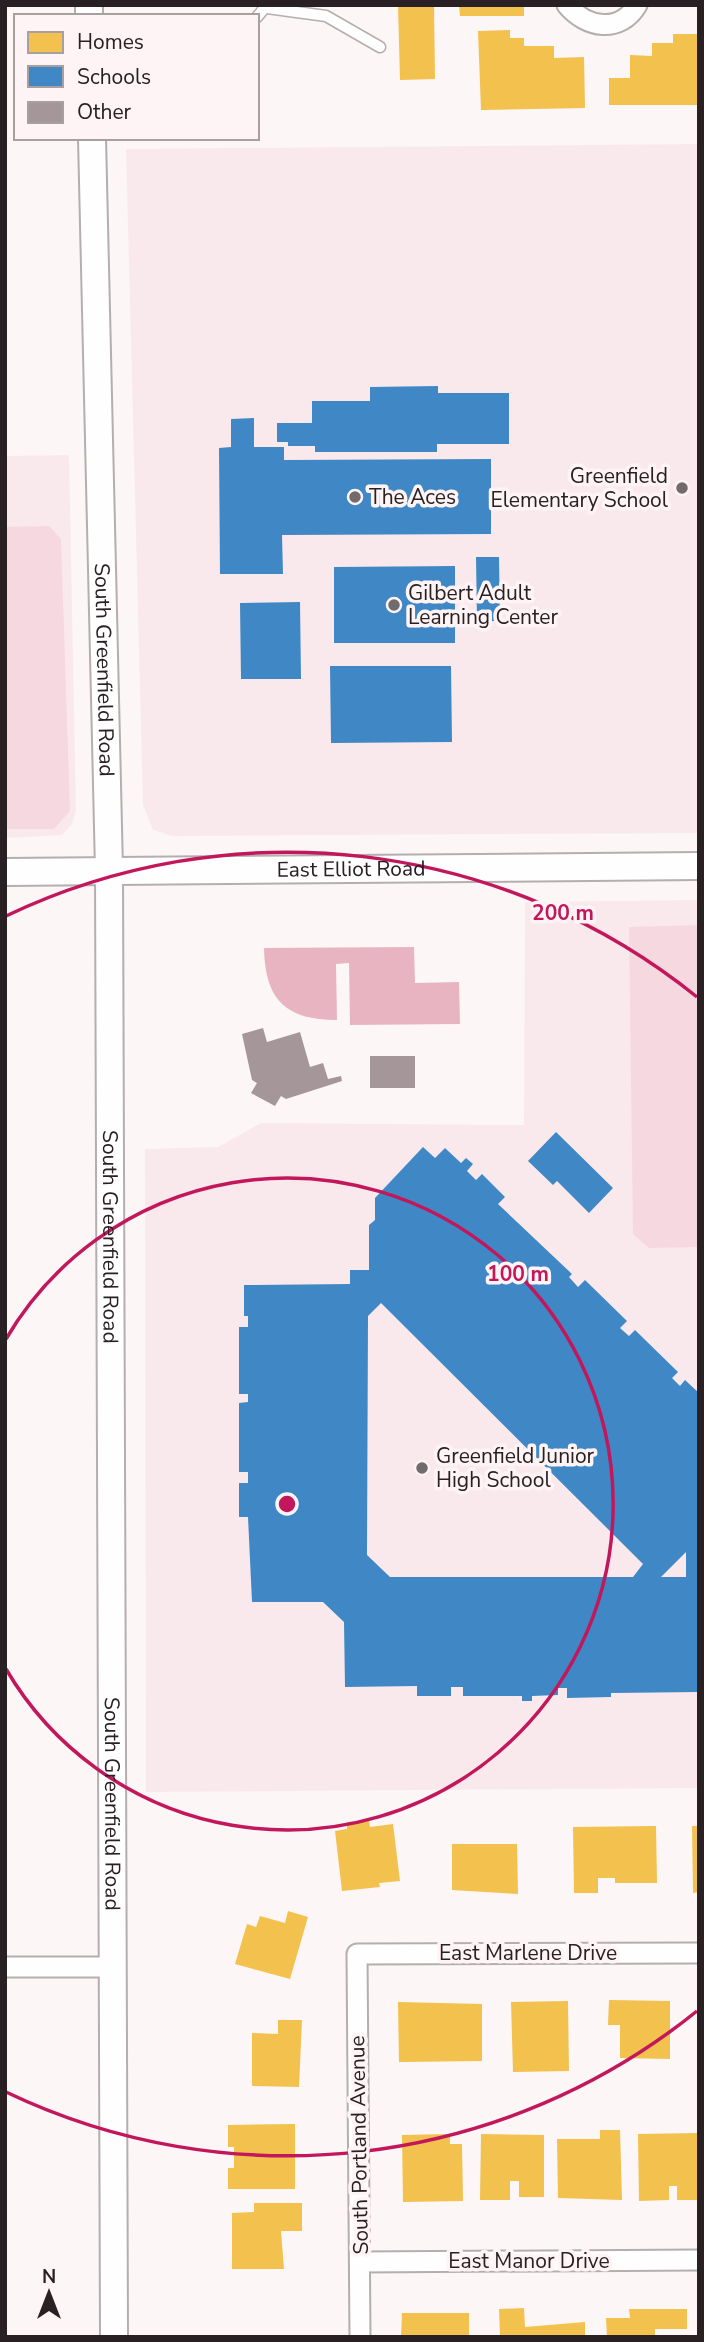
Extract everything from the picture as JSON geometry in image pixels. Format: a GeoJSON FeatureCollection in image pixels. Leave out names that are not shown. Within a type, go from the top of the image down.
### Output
{"type":"FeatureCollection","features":[{"type":"Feature","properties":{"kind":"main road","name":"South Greenfield Road"},"geometry":{"type":"LineString","coordinates":[[92,140],[109,870],[114,2337]]}},
{"type":"Feature","properties":{"kind":"main road","name":"East Elliot Road"},"geometry":{"type":"LineString","coordinates":[[5,872],[699,866]]}},
{"type":"Feature","properties":{"kind":"street"},"geometry":{"type":"LineString","coordinates":[[567,5],[577,16],[601,26],[625,19],[637,5]]}},
{"type":"Feature","properties":{"kind":"street","name":"East Marlene Drive"},"geometry":{"type":"LineString","coordinates":[[357,1954],[699,1953]]}},
{"type":"Feature","properties":{"kind":"street","name":"South Portland Avenue"},"geometry":{"type":"LineString","coordinates":[[357,1954],[360,2337]]}},
{"type":"Feature","properties":{"kind":"street"},"geometry":{"type":"LineString","coordinates":[[5,1967],[113,1967]]}},
{"type":"Feature","properties":{"kind":"street","name":"East Manor Drive"},"geometry":{"type":"LineString","coordinates":[[360,2262],[699,2260]]}},
{"type":"Feature","properties":{"kind":"lane"},"geometry":{"type":"LineString","coordinates":[[267,7],[326,16],[380,47]]}},
{"type":"Feature","properties":{"kind":"shaded area"},"geometry":{"type":"Polygon","coordinates":[[[699,144],[699,833],[172,836],[153,830],[143,805],[126,149],[699,144]]]}},
{"type":"Feature","properties":{"kind":"shaded area"},"geometry":{"type":"Polygon","coordinates":[[[69,455],[76,811],[72,824],[62,835],[5,838],[5,456],[69,455]]]}},
{"type":"Feature","properties":{"kind":"shaded area"},"geometry":{"type":"Polygon","coordinates":[[[49,526],[61,539],[70,811],[54,829],[5,829],[5,527],[49,526]]]}},
{"type":"Feature","properties":{"kind":"shaded area","name":"Greenfield Junior High School"},"geometry":{"type":"Polygon","coordinates":[[[699,900],[699,1788],[146,1792],[145,1149],[218,1147],[261,1123],[524,1125],[525,902],[699,900]]]}},
{"type":"Feature","properties":{"kind":"shaded area"},"geometry":{"type":"Polygon","coordinates":[[[699,925],[699,1247],[649,1248],[633,1234],[629,927],[699,925]]]}},
{"type":"Feature","properties":{"kind":"shaded area"},"geometry":{"type":"Polygon","coordinates":[[[414,947],[415,983],[459,982],[460,1024],[350,1025],[349,963],[336,964],[337,1020],[304,1016],[281,1003],[274,993],[265,966],[264,948],[414,947]]]}},
{"type":"Feature","properties":{"kind":"building: Homes"},"geometry":{"type":"Polygon","coordinates":[[[398,5],[434,5],[435,79],[400,80],[398,5]]]}},
{"type":"Feature","properties":{"kind":"building: Homes"},"geometry":{"type":"Polygon","coordinates":[[[459,5],[524,5],[524,16],[460,16],[459,5]]]}},
{"type":"Feature","properties":{"kind":"building: Homes"},"geometry":{"type":"Polygon","coordinates":[[[510,30],[510,38],[524,38],[524,46],[554,46],[554,58],[584,57],[585,108],[481,110],[478,31],[510,30]]]}},
{"type":"Feature","properties":{"kind":"building: Homes"},"geometry":{"type":"Polygon","coordinates":[[[673,34],[699,34],[699,105],[609,105],[609,78],[630,78],[630,55],[652,56],[652,43],[673,43],[673,34]]]}},
{"type":"Feature","properties":{"kind":"building: Homes"},"geometry":{"type":"Polygon","coordinates":[[[369,1820],[370,1827],[393,1824],[400,1881],[379,1883],[380,1887],[342,1891],[335,1831],[347,1829],[347,1822],[369,1820]]]}},
{"type":"Feature","properties":{"kind":"building: Homes"},"geometry":{"type":"Polygon","coordinates":[[[656,1826],[657,1883],[615,1883],[615,1878],[598,1878],[598,1893],[574,1893],[573,1827],[656,1826]]]}},
{"type":"Feature","properties":{"kind":"building: Homes"},"geometry":{"type":"Polygon","coordinates":[[[692,1826],[699,1826],[699,1892],[693,1893],[692,1826]]]}},
{"type":"Feature","properties":{"kind":"building: Homes"},"geometry":{"type":"Polygon","coordinates":[[[452,1844],[517,1844],[518,1894],[452,1890],[452,1844]]]}},
{"type":"Feature","properties":{"kind":"building: Homes"},"geometry":{"type":"Polygon","coordinates":[[[288,1911],[308,1917],[290,1979],[235,1964],[247,1924],[256,1927],[260,1916],[285,1923],[288,1911]]]}},
{"type":"Feature","properties":{"kind":"building: Homes"},"geometry":{"type":"Polygon","coordinates":[[[609,2000],[670,2001],[670,2059],[620,2058],[620,2025],[608,2025],[609,2000]]]}},
{"type":"Feature","properties":{"kind":"building: Homes"},"geometry":{"type":"Polygon","coordinates":[[[568,2001],[569,2071],[513,2072],[511,2002],[568,2001]]]}},
{"type":"Feature","properties":{"kind":"building: Homes"},"geometry":{"type":"Polygon","coordinates":[[[398,2002],[482,2004],[482,2061],[399,2062],[398,2002]]]}},
{"type":"Feature","properties":{"kind":"building: Homes"},"geometry":{"type":"Polygon","coordinates":[[[278,2020],[302,2020],[299,2087],[252,2086],[252,2033],[278,2034],[278,2020]]]}},
{"type":"Feature","properties":{"kind":"building: Homes"},"geometry":{"type":"Polygon","coordinates":[[[295,2124],[295,2189],[228,2189],[228,2168],[234,2168],[234,2147],[228,2147],[228,2125],[295,2124]]]}},
{"type":"Feature","properties":{"kind":"building: Homes"},"geometry":{"type":"Polygon","coordinates":[[[600,2130],[620,2130],[622,2200],[558,2198],[557,2139],[600,2139],[600,2130]]]}},
{"type":"Feature","properties":{"kind":"building: Homes"},"geometry":{"type":"Polygon","coordinates":[[[699,2133],[699,2200],[677,2200],[677,2186],[669,2186],[669,2200],[639,2201],[638,2134],[699,2133]]]}},
{"type":"Feature","properties":{"kind":"building: Homes"},"geometry":{"type":"Polygon","coordinates":[[[450,2134],[450,2144],[462,2144],[463,2201],[403,2202],[402,2135],[450,2134]]]}},
{"type":"Feature","properties":{"kind":"building: Homes"},"geometry":{"type":"Polygon","coordinates":[[[481,2134],[544,2135],[544,2197],[519,2197],[519,2181],[510,2181],[510,2200],[480,2200],[481,2134]]]}},
{"type":"Feature","properties":{"kind":"building: Homes"},"geometry":{"type":"Polygon","coordinates":[[[254,2203],[302,2203],[302,2231],[281,2231],[284,2269],[232,2269],[232,2213],[254,2212],[254,2203]]]}},
{"type":"Feature","properties":{"kind":"building: Homes"},"geometry":{"type":"Polygon","coordinates":[[[524,2308],[525,2327],[585,2322],[585,2337],[500,2337],[499,2309],[524,2308]]]}},
{"type":"Feature","properties":{"kind":"building: Homes"},"geometry":{"type":"Polygon","coordinates":[[[629,2309],[687,2309],[687,2329],[655,2329],[655,2337],[607,2337],[606,2318],[630,2318],[629,2309]]]}},
{"type":"Feature","properties":{"kind":"building: Homes"},"geometry":{"type":"Polygon","coordinates":[[[402,2313],[469,2313],[469,2337],[401,2337],[402,2313]]]}},
{"type":"Feature","properties":{"kind":"building: Schools"},"geometry":{"type":"Polygon","coordinates":[[[438,386],[438,393],[509,393],[509,444],[437,444],[437,452],[315,452],[315,446],[288,446],[288,442],[277,442],[277,423],[312,423],[312,401],[370,401],[370,387],[438,386]]]}},
{"type":"Feature","properties":{"kind":"building: Schools","name":"The Aces"},"geometry":{"type":"Polygon","coordinates":[[[254,418],[254,447],[284,447],[284,460],[491,459],[491,534],[282,535],[283,574],[220,574],[219,448],[231,447],[231,419],[254,418]]]}},
{"type":"Feature","properties":{"kind":"building: Schools"},"geometry":{"type":"Polygon","coordinates":[[[476,557],[499,557],[500,621],[477,621],[476,557]]]}},
{"type":"Feature","properties":{"kind":"building: Schools","name":"Gilbert Adult Learning Center"},"geometry":{"type":"Polygon","coordinates":[[[455,566],[455,643],[334,643],[334,567],[455,566]]]}},
{"type":"Feature","properties":{"kind":"building: Schools"},"geometry":{"type":"Polygon","coordinates":[[[300,602],[301,679],[241,679],[240,603],[300,602]]]}},
{"type":"Feature","properties":{"kind":"building: Schools"},"geometry":{"type":"Polygon","coordinates":[[[330,666],[451,666],[452,742],[331,743],[330,666]]]}},
{"type":"Feature","properties":{"kind":"building: Schools"},"geometry":{"type":"Polygon","coordinates":[[[556,1132],[613,1188],[589,1213],[557,1181],[553,1185],[528,1161],[556,1132]]]}},
{"type":"Feature","properties":{"kind":"building: Schools"},"geometry":{"type":"Polygon","coordinates":[[[423,1147],[435,1158],[445,1148],[461,1163],[466,1158],[473,1164],[467,1171],[476,1180],[482,1174],[505,1197],[498,1204],[572,1274],[569,1277],[578,1287],[585,1280],[627,1321],[620,1328],[629,1336],[635,1330],[678,1372],[672,1378],[680,1386],[685,1380],[699,1393],[699,1692],[611,1693],[611,1697],[567,1698],[567,1688],[558,1688],[558,1695],[532,1696],[532,1701],[522,1701],[522,1696],[463,1696],[463,1687],[451,1687],[451,1696],[417,1696],[417,1686],[345,1687],[344,1622],[323,1602],[252,1602],[248,1517],[239,1517],[239,1483],[248,1483],[248,1472],[239,1472],[239,1403],[248,1402],[248,1394],[239,1394],[239,1327],[248,1327],[248,1316],[244,1316],[244,1285],[350,1284],[350,1270],[369,1270],[369,1225],[375,1220],[375,1198],[423,1147]],[[381,1303],[368,1316],[367,1555],[390,1577],[633,1577],[643,1564],[381,1303]],[[686,1552],[661,1577],[686,1577],[686,1552]]]}},
{"type":"Feature","properties":{"kind":"building: Other"},"geometry":{"type":"Polygon","coordinates":[[[263,1028],[267,1042],[300,1032],[310,1067],[323,1063],[328,1079],[341,1076],[342,1081],[286,1099],[281,1096],[275,1106],[251,1093],[257,1083],[252,1080],[242,1034],[263,1028]]]}},
{"type":"Feature","properties":{"kind":"building: Other"},"geometry":{"type":"Polygon","coordinates":[[[370,1056],[415,1056],[415,1088],[370,1088],[370,1056]]]}},
{"type":"Feature","properties":{"kind":"place","name":"Greenfield Elementary School"},"geometry":{"type":"Point","coordinates":[682,488]}},
{"type":"Feature","properties":{"kind":"place","name":"The Aces"},"geometry":{"type":"Point","coordinates":[355,497]}},
{"type":"Feature","properties":{"kind":"place","name":"Gilbert Adult Learning Center"},"geometry":{"type":"Point","coordinates":[394,605]}},
{"type":"Feature","properties":{"kind":"place","name":"Greenfield Junior High School"},"geometry":{"type":"Point","coordinates":[422,1468]}}]}
